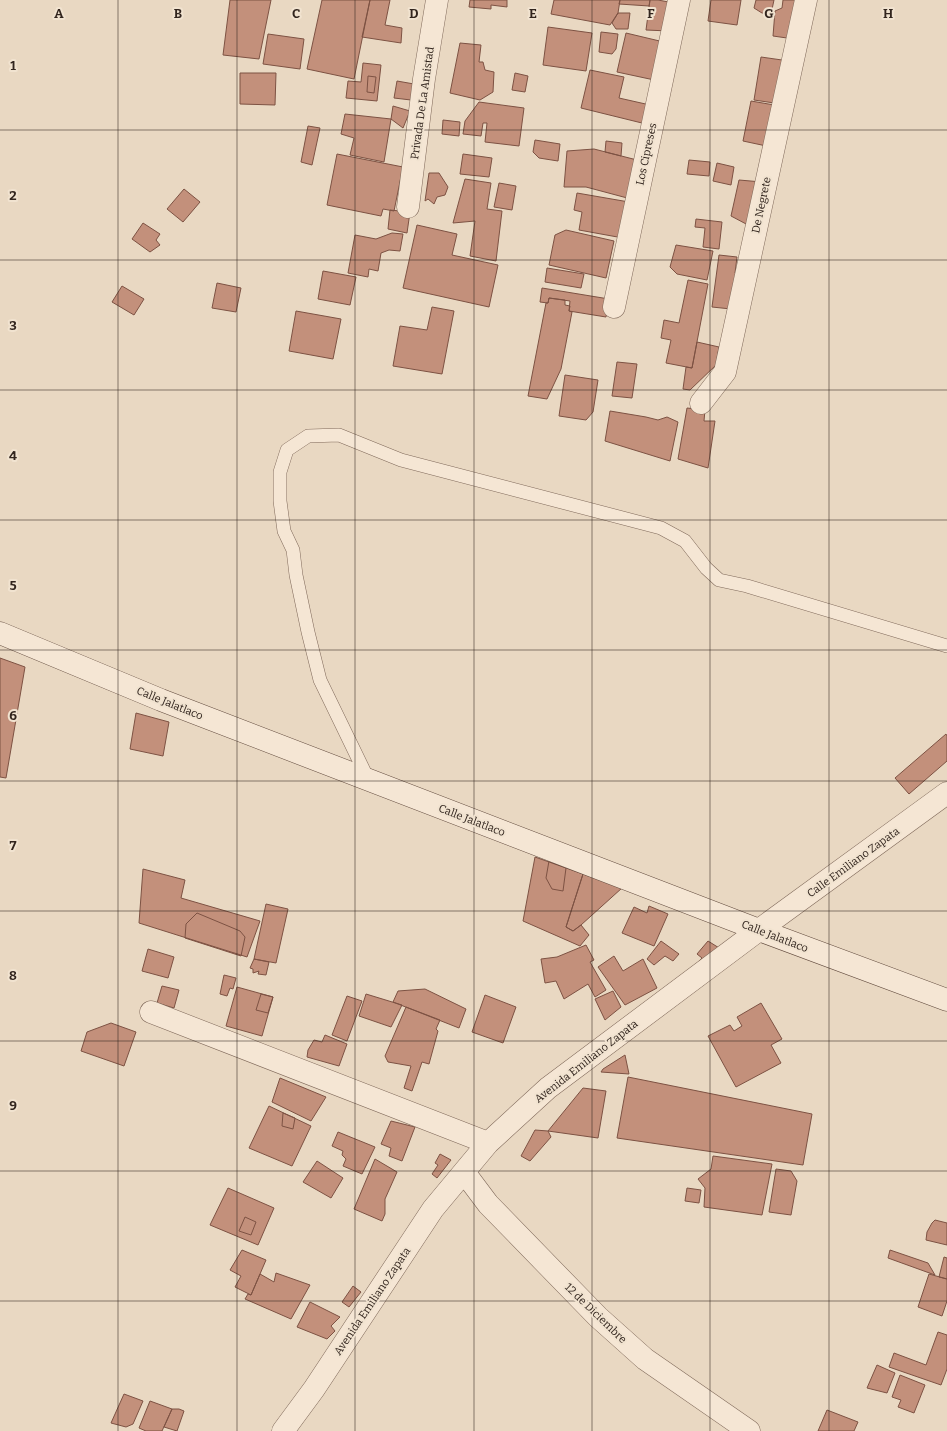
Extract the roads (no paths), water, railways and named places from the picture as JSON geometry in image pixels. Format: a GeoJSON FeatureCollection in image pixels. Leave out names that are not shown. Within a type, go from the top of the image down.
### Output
{"type":"FeatureCollection","features":[{"type":"Feature","properties":{"kind":"street","name":"Privada De La Amistad"},"geometry":{"type":"LineString","coordinates":[[408,207],[424,79],[437,0]]}},
{"type":"Feature","properties":{"kind":"street","name":"Los Cipreses"},"geometry":{"type":"LineString","coordinates":[[614,307],[679,0]]}},
{"type":"Feature","properties":{"kind":"street","name":"De Negrete"},"geometry":{"type":"LineString","coordinates":[[701,403],[725,372],[806,0]]}},
{"type":"Feature","properties":{"kind":"street","name":"Calle Jalatlaco"},"geometry":{"type":"LineString","coordinates":[[0,633],[161,700],[759,930],[947,1000]]}},
{"type":"Feature","properties":{"kind":"street","name":"Calle Emiliano Zapata"},"geometry":{"type":"LineString","coordinates":[[759,930],[947,793]]}},
{"type":"Feature","properties":{"kind":"street","name":"Avenida Emiliano Zapata"},"geometry":{"type":"LineString","coordinates":[[283,1431],[314,1389],[434,1209],[488,1143],[548,1088],[759,930]]}},
{"type":"Feature","properties":{"kind":"street"},"geometry":{"type":"LineString","coordinates":[[151,1012],[488,1143]]}},
{"type":"Feature","properties":{"kind":"street","name":"12 de Diciembre"},"geometry":{"type":"LineString","coordinates":[[464,1172],[488,1204],[598,1317],[645,1359],[749,1431]]}},
{"type":"Feature","properties":{"kind":"lane"},"geometry":{"type":"LineString","coordinates":[[368,780],[320,680],[296,575],[294,550],[284,530],[280,501],[280,472],[287,450],[308,436],[339,435],[401,460],[661,528],[685,540],[706,568],[718,580],[747,586],[947,646]]}}]}
